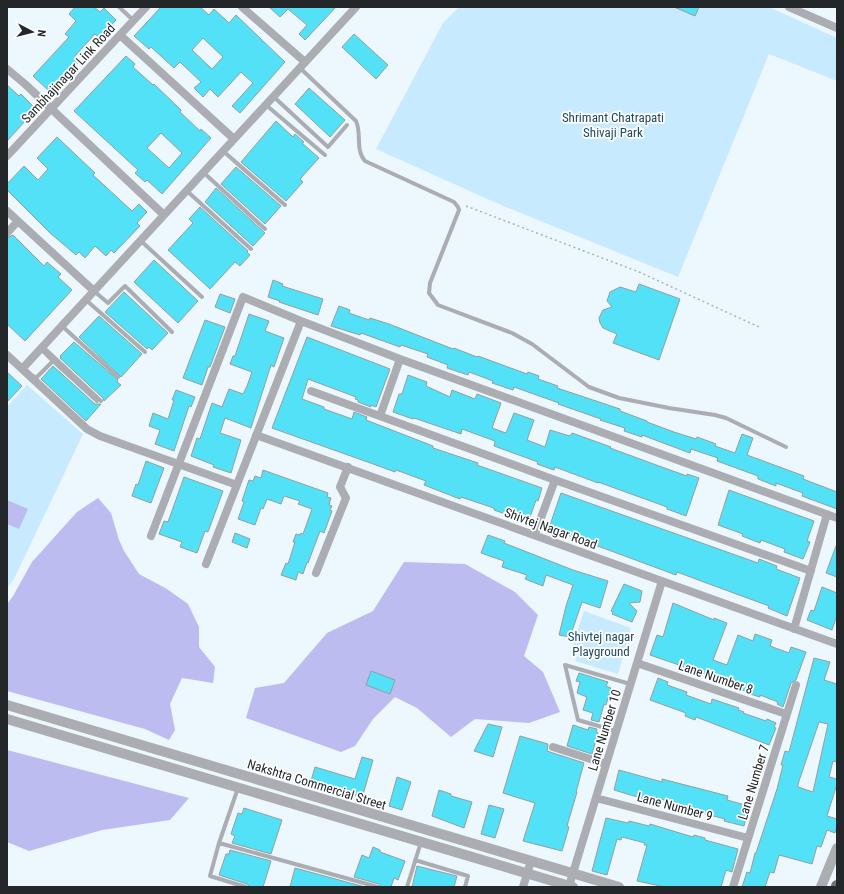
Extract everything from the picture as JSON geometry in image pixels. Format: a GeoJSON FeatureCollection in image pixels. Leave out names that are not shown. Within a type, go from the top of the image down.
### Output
{"type":"FeatureCollection","features":[{"type":"Feature","properties":{"kind":"street","name":"Sambhajinagar Link Road"},"geometry":{"type":"LineString","coordinates":[[7,156],[146,7]]}},
{"type":"Feature","properties":{"kind":"street"},"geometry":{"type":"LineString","coordinates":[[242,7],[302,65]]}},
{"type":"Feature","properties":{"kind":"street"},"geometry":{"type":"LineString","coordinates":[[23,368],[356,7]]}},
{"type":"Feature","properties":{"kind":"street"},"geometry":{"type":"LineString","coordinates":[[789,7],[837,28]]}},
{"type":"Feature","properties":{"kind":"street"},"geometry":{"type":"LineString","coordinates":[[120,35],[234,139]]}},
{"type":"Feature","properties":{"kind":"street"},"geometry":{"type":"LineString","coordinates":[[7,69],[164,215]]}},
{"type":"Feature","properties":{"kind":"street"},"geometry":{"type":"LineString","coordinates":[[7,211],[94,291]]}},
{"type":"Feature","properties":{"kind":"street"},"geometry":{"type":"LineString","coordinates":[[7,234],[18,221]]}},
{"type":"Feature","properties":{"kind":"street"},"geometry":{"type":"LineString","coordinates":[[151,536],[243,297],[400,359],[837,518]]}},
{"type":"Feature","properties":{"kind":"street"},"geometry":{"type":"LineString","coordinates":[[206,564],[301,321]]}},
{"type":"Feature","properties":{"kind":"street"},"geometry":{"type":"LineString","coordinates":[[7,355],[23,368],[87,429],[100,436],[237,485]]}},
{"type":"Feature","properties":{"kind":"street"},"geometry":{"type":"LineString","coordinates":[[380,416],[400,359]]}},
{"type":"Feature","properties":{"kind":"street"},"geometry":{"type":"LineString","coordinates":[[311,391],[811,571]]}},
{"type":"Feature","properties":{"kind":"street","name":"Shivtej Nagar Road"},"geometry":{"type":"LineString","coordinates":[[256,435],[536,534],[837,644]]}},
{"type":"Feature","properties":{"kind":"street"},"geometry":{"type":"LineString","coordinates":[[316,573],[346,498],[340,487],[348,467]]}},
{"type":"Feature","properties":{"kind":"street"},"geometry":{"type":"LineString","coordinates":[[536,534],[555,480]]}},
{"type":"Feature","properties":{"kind":"street"},"geometry":{"type":"LineString","coordinates":[[794,629],[827,514]]}},
{"type":"Feature","properties":{"kind":"street","name":"Lane Number 10"},"geometry":{"type":"LineString","coordinates":[[571,886],[572,873],[662,581]]}},
{"type":"Feature","properties":{"kind":"street","name":"Lane Number 8"},"geometry":{"type":"LineString","coordinates":[[637,662],[786,714]]}},
{"type":"Feature","properties":{"kind":"street","name":"Lane Number 7"},"geometry":{"type":"LineString","coordinates":[[733,887],[796,685]]}},
{"type":"Feature","properties":{"kind":"street","name":"Nakshtra Commercial Street"},"geometry":{"type":"LineString","coordinates":[[7,705],[619,887]]}},
{"type":"Feature","properties":{"kind":"street","name":"Nakshtra Commercial Street"},"geometry":{"type":"LineString","coordinates":[[7,719],[571,886]]}},
{"type":"Feature","properties":{"kind":"street"},"geometry":{"type":"LineString","coordinates":[[553,747],[606,764]]}},
{"type":"Feature","properties":{"kind":"street","name":"Lane Number 9"},"geometry":{"type":"LineString","coordinates":[[596,798],[748,838]]}},
{"type":"Feature","properties":{"kind":"street"},"geometry":{"type":"LineString","coordinates":[[821,887],[837,848]]}},
{"type":"Feature","properties":{"kind":"street"},"geometry":{"type":"LineString","coordinates":[[523,887],[531,861]]}},
{"type":"Feature","properties":{"kind":"lane"},"geometry":{"type":"LineString","coordinates":[[119,7],[134,21]]}},
{"type":"Feature","properties":{"kind":"lane"},"geometry":{"type":"LineString","coordinates":[[302,65],[356,121],[360,136],[359,152],[365,161],[451,201],[458,207],[459,210],[430,283],[429,293],[438,305],[512,333],[532,344],[589,387],[602,393],[640,402],[720,416],[786,447]]}},
{"type":"Feature","properties":{"kind":"lane"},"geometry":{"type":"LineString","coordinates":[[273,96],[328,147],[347,125]]}},
{"type":"Feature","properties":{"kind":"lane"},"geometry":{"type":"LineString","coordinates":[[266,104],[325,155]]}},
{"type":"Feature","properties":{"kind":"lane"},"geometry":{"type":"LineString","coordinates":[[223,151],[285,205]]}},
{"type":"Feature","properties":{"kind":"lane"},"geometry":{"type":"LineString","coordinates":[[203,172],[265,229]]}},
{"type":"Feature","properties":{"kind":"lane"},"geometry":{"type":"LineString","coordinates":[[186,191],[251,249]]}},
{"type":"Feature","properties":{"kind":"lane"},"geometry":{"type":"LineString","coordinates":[[141,240],[202,297]]}},
{"type":"Feature","properties":{"kind":"lane"},"geometry":{"type":"LineString","coordinates":[[94,291],[108,303],[125,286],[172,332]]}},
{"type":"Feature","properties":{"kind":"lane"},"geometry":{"type":"LineString","coordinates":[[86,300],[144,352]]}},
{"type":"Feature","properties":{"kind":"lane"},"geometry":{"type":"LineString","coordinates":[[62,326],[118,377]]}},
{"type":"Feature","properties":{"kind":"lane"},"geometry":{"type":"LineString","coordinates":[[42,348],[99,401],[53,361],[42,348]]}},
{"type":"Feature","properties":{"kind":"lane"},"geometry":{"type":"LineString","coordinates":[[23,368],[36,378],[53,361]]}},
{"type":"Feature","properties":{"kind":"lane"},"geometry":{"type":"LineString","coordinates":[[616,731],[578,720],[565,665],[631,684]]}},
{"type":"Feature","properties":{"kind":"lane"},"geometry":{"type":"LineString","coordinates":[[238,787],[219,843],[210,876],[246,887]]}},
{"type":"Feature","properties":{"kind":"lane"},"geometry":{"type":"LineString","coordinates":[[407,887],[421,842]]}},
{"type":"Feature","properties":{"kind":"lane"},"geometry":{"type":"LineString","coordinates":[[219,843],[378,887]]}},
{"type":"Feature","properties":{"kind":"lane"},"geometry":{"type":"LineString","coordinates":[[416,860],[468,876],[465,887]]}},
{"type":"Feature","properties":{"kind":"path"},"geometry":{"type":"LineString","coordinates":[[451,201],[639,272],[759,327]]}},
{"type":"Feature","properties":{"kind":"green space","name":"Shrimant Chatrapati Shivaji Park"},"geometry":{"type":"Polygon","coordinates":[[[459,7],[769,7],[837,38],[837,81],[769,54],[678,277],[501,205],[376,149],[443,23],[459,7]]]}},
{"type":"Feature","properties":{"kind":"green space"},"geometry":{"type":"Polygon","coordinates":[[[27,385],[83,434],[14,579],[7,588],[7,407],[27,385]]]}},
{"type":"Feature","properties":{"kind":"green space","name":"Shivtej nagar Playground"},"geometry":{"type":"Polygon","coordinates":[[[584,611],[631,628],[618,674],[575,661],[579,652],[571,650],[584,611]]]}},
{"type":"Feature","properties":{"kind":"water"},"geometry":{"type":"Polygon","coordinates":[[[98,498],[111,513],[124,551],[139,574],[167,589],[188,604],[199,627],[199,647],[215,667],[213,683],[182,678],[170,704],[175,730],[169,740],[145,729],[7,691],[7,604],[32,562],[77,512],[98,498]]]}},
{"type":"Feature","properties":{"kind":"water"},"geometry":{"type":"Polygon","coordinates":[[[7,500],[28,509],[19,529],[7,524],[7,500]]]}},
{"type":"Feature","properties":{"kind":"water"},"geometry":{"type":"Polygon","coordinates":[[[404,562],[465,564],[515,592],[538,615],[524,656],[543,672],[560,712],[529,723],[475,719],[451,737],[417,708],[395,697],[373,719],[355,746],[341,752],[246,718],[255,688],[284,683],[327,633],[373,611],[404,562]]]}},
{"type":"Feature","properties":{"kind":"water"},"geometry":{"type":"Polygon","coordinates":[[[7,750],[189,798],[170,820],[102,830],[29,851],[7,842],[7,750]]]}},
{"type":"Feature","properties":{"kind":"building"},"geometry":{"type":"Polygon","coordinates":[[[75,7],[94,7],[100,12],[104,8],[116,20],[100,38],[95,34],[75,56],[80,60],[68,74],[66,72],[49,91],[33,76],[69,37],[65,34],[76,21],[69,14],[75,7]]]}},
{"type":"Feature","properties":{"kind":"building"},"geometry":{"type":"Polygon","coordinates":[[[161,7],[200,7],[209,15],[214,9],[229,23],[236,15],[285,62],[240,113],[232,106],[253,83],[241,72],[218,97],[210,89],[203,97],[194,88],[201,82],[180,62],[174,68],[151,47],[149,49],[134,36],[161,7]],[[203,38],[192,50],[212,69],[223,57],[203,38]]]}},
{"type":"Feature","properties":{"kind":"building"},"geometry":{"type":"Polygon","coordinates":[[[269,7],[336,7],[305,40],[299,34],[307,25],[288,9],[280,17],[269,7]]]}},
{"type":"Feature","properties":{"kind":"building"},"geometry":{"type":"Polygon","coordinates":[[[674,7],[699,7],[695,16],[674,7]]]}},
{"type":"Feature","properties":{"kind":"building"},"geometry":{"type":"Polygon","coordinates":[[[354,34],[388,65],[376,79],[342,47],[354,34]]]}},
{"type":"Feature","properties":{"kind":"building"},"geometry":{"type":"Polygon","coordinates":[[[126,56],[135,64],[133,67],[153,85],[154,84],[200,131],[201,129],[211,138],[162,194],[147,180],[145,182],[135,173],[138,170],[74,111],[126,56]],[[161,133],[147,148],[169,168],[182,153],[161,133]]]}},
{"type":"Feature","properties":{"kind":"building"},"geometry":{"type":"Polygon","coordinates":[[[7,85],[19,96],[21,94],[36,109],[7,141],[7,85]]]}},
{"type":"Feature","properties":{"kind":"building"},"geometry":{"type":"Polygon","coordinates":[[[309,88],[345,120],[330,137],[295,104],[309,88]]]}},
{"type":"Feature","properties":{"kind":"building"},"geometry":{"type":"Polygon","coordinates":[[[276,121],[293,137],[295,134],[304,142],[302,143],[319,158],[300,179],[303,182],[286,201],[241,162],[276,121]]]}},
{"type":"Feature","properties":{"kind":"building"},"geometry":{"type":"Polygon","coordinates":[[[57,137],[95,173],[93,175],[132,211],[139,204],[147,212],[137,223],[140,226],[114,253],[111,250],[106,256],[95,246],[85,258],[79,252],[76,255],[50,233],[7,190],[7,184],[24,166],[38,180],[48,169],[37,158],[57,137]]]}},
{"type":"Feature","properties":{"kind":"building"},"geometry":{"type":"Polygon","coordinates":[[[236,167],[281,206],[265,224],[221,184],[236,167]]]}},
{"type":"Feature","properties":{"kind":"building"},"geometry":{"type":"Polygon","coordinates":[[[216,188],[265,233],[253,246],[205,202],[216,188]]]}},
{"type":"Feature","properties":{"kind":"building"},"geometry":{"type":"Polygon","coordinates":[[[200,207],[248,251],[247,252],[250,255],[240,266],[235,262],[210,289],[168,250],[193,223],[189,219],[200,207]]]}},
{"type":"Feature","properties":{"kind":"building"},"geometry":{"type":"Polygon","coordinates":[[[13,235],[44,266],[47,262],[61,274],[58,277],[72,290],[25,341],[7,324],[7,238],[13,235]]]}},
{"type":"Feature","properties":{"kind":"building"},"geometry":{"type":"Polygon","coordinates":[[[154,260],[198,301],[178,323],[134,282],[154,260]]]}},
{"type":"Feature","properties":{"kind":"building"},"geometry":{"type":"Polygon","coordinates":[[[273,280],[283,284],[282,286],[323,299],[318,315],[268,297],[273,280]]]}},
{"type":"Feature","properties":{"kind":"building"},"geometry":{"type":"Polygon","coordinates":[[[639,284],[680,299],[659,360],[613,343],[617,334],[603,328],[600,323],[599,318],[603,310],[612,307],[607,301],[610,292],[620,287],[636,292],[639,284]]]}},
{"type":"Feature","properties":{"kind":"building"},"geometry":{"type":"Polygon","coordinates":[[[124,292],[168,333],[152,350],[149,347],[147,349],[105,312],[124,292]]]}},
{"type":"Feature","properties":{"kind":"building"},"geometry":{"type":"Polygon","coordinates":[[[220,294],[235,299],[230,313],[215,307],[220,294]]]}},
{"type":"Feature","properties":{"kind":"building"},"geometry":{"type":"Polygon","coordinates":[[[339,306],[350,310],[349,313],[369,320],[370,318],[389,324],[453,349],[454,348],[477,357],[478,356],[527,374],[528,372],[539,376],[538,379],[558,386],[557,388],[620,409],[620,411],[674,432],[696,439],[697,437],[716,444],[715,446],[735,453],[742,434],[753,438],[747,455],[804,476],[803,479],[837,492],[837,509],[802,496],[803,493],[776,483],[776,486],[758,479],[758,476],[717,461],[718,458],[691,449],[690,453],[642,435],[642,437],[624,431],[625,428],[514,387],[513,390],[492,383],[493,381],[469,372],[468,375],[447,368],[448,365],[427,357],[428,354],[401,345],[400,347],[361,333],[360,335],[331,326],[339,306]]]}},
{"type":"Feature","properties":{"kind":"building"},"geometry":{"type":"Polygon","coordinates":[[[249,314],[269,321],[265,331],[284,338],[274,367],[271,365],[251,428],[225,418],[220,433],[241,440],[231,473],[213,467],[214,465],[191,456],[197,438],[200,439],[212,403],[222,407],[229,389],[243,394],[247,386],[252,372],[230,364],[233,356],[235,356],[249,314]]]}},
{"type":"Feature","properties":{"kind":"building"},"geometry":{"type":"Polygon","coordinates":[[[99,316],[142,354],[121,377],[79,337],[99,316]]]}},
{"type":"Feature","properties":{"kind":"building"},"geometry":{"type":"Polygon","coordinates":[[[205,320],[225,327],[202,385],[183,378],[205,320]]]}},
{"type":"Feature","properties":{"kind":"building"},"geometry":{"type":"Polygon","coordinates":[[[307,337],[390,369],[376,407],[371,405],[371,407],[358,402],[358,400],[355,399],[356,397],[308,379],[302,399],[352,419],[354,412],[367,417],[366,420],[433,446],[433,448],[478,463],[477,465],[542,488],[529,520],[509,513],[508,515],[494,510],[494,508],[461,497],[460,499],[424,485],[426,481],[396,470],[395,472],[272,428],[307,337]]]}},
{"type":"Feature","properties":{"kind":"building"},"geometry":{"type":"Polygon","coordinates":[[[74,342],[118,380],[117,382],[121,385],[104,401],[103,398],[60,358],[60,356],[74,342]]]}},
{"type":"Feature","properties":{"kind":"building"},"geometry":{"type":"Polygon","coordinates":[[[53,366],[95,404],[101,404],[86,421],[41,379],[53,366]]]}},
{"type":"Feature","properties":{"kind":"building"},"geometry":{"type":"Polygon","coordinates":[[[7,372],[22,386],[7,402],[7,372]]]}},
{"type":"Feature","properties":{"kind":"building"},"geometry":{"type":"Polygon","coordinates":[[[408,375],[427,382],[426,386],[450,397],[452,390],[475,399],[477,394],[501,403],[492,428],[506,433],[514,413],[534,420],[527,440],[545,447],[550,430],[570,436],[572,433],[687,476],[687,474],[699,478],[686,516],[667,509],[667,507],[598,482],[555,467],[554,470],[537,464],[538,462],[494,446],[495,441],[462,429],[461,434],[393,412],[399,394],[402,394],[408,375]]]}},
{"type":"Feature","properties":{"kind":"building"},"geometry":{"type":"Polygon","coordinates":[[[176,390],[195,397],[191,407],[189,406],[174,451],[155,444],[160,430],[149,426],[153,413],[168,419],[176,390]]]}},
{"type":"Feature","properties":{"kind":"building"},"geometry":{"type":"Polygon","coordinates":[[[146,461],[164,468],[151,503],[132,496],[136,484],[138,485],[146,461]]]}},
{"type":"Feature","properties":{"kind":"building"},"geometry":{"type":"Polygon","coordinates":[[[263,470],[328,493],[327,497],[331,498],[329,505],[332,506],[330,510],[332,511],[324,533],[320,531],[303,574],[298,572],[296,580],[281,575],[286,563],[288,564],[296,534],[303,534],[312,509],[298,504],[300,501],[284,496],[281,504],[267,499],[263,509],[261,508],[255,525],[238,519],[249,480],[253,481],[255,476],[261,478],[263,470]]]}},
{"type":"Feature","properties":{"kind":"building"},"geometry":{"type":"Polygon","coordinates":[[[184,477],[223,491],[208,532],[205,531],[197,553],[180,547],[182,542],[159,534],[164,521],[168,522],[184,477]]]}},
{"type":"Feature","properties":{"kind":"building"},"geometry":{"type":"Polygon","coordinates":[[[729,490],[814,521],[807,541],[810,542],[803,559],[784,552],[785,549],[761,540],[760,543],[742,536],[743,534],[718,525],[729,490]]]}},
{"type":"Feature","properties":{"kind":"building"},"geometry":{"type":"Polygon","coordinates":[[[561,493],[758,563],[759,559],[777,566],[776,569],[800,578],[787,616],[768,608],[769,606],[677,572],[676,575],[549,528],[561,493]]]}},
{"type":"Feature","properties":{"kind":"building"},"geometry":{"type":"Polygon","coordinates":[[[235,533],[250,539],[247,548],[232,542],[235,533]]]}},
{"type":"Feature","properties":{"kind":"building"},"geometry":{"type":"Polygon","coordinates":[[[488,535],[505,541],[504,543],[573,570],[608,581],[600,608],[582,602],[570,637],[559,635],[573,585],[546,575],[543,586],[525,579],[527,575],[502,567],[504,561],[481,553],[488,535]]]}},
{"type":"Feature","properties":{"kind":"building"},"geometry":{"type":"Polygon","coordinates":[[[837,546],[837,577],[826,573],[837,546]]]}},
{"type":"Feature","properties":{"kind":"building"},"geometry":{"type":"Polygon","coordinates":[[[624,584],[642,591],[640,602],[629,603],[637,611],[632,622],[612,614],[613,612],[611,611],[624,584]]]}},
{"type":"Feature","properties":{"kind":"building"},"geometry":{"type":"Polygon","coordinates":[[[822,587],[837,593],[837,615],[832,630],[807,620],[811,610],[814,611],[822,587]]]}},
{"type":"Feature","properties":{"kind":"building"},"geometry":{"type":"Polygon","coordinates":[[[673,603],[714,620],[714,618],[727,623],[713,660],[727,665],[738,635],[753,641],[755,634],[772,640],[770,646],[789,653],[791,647],[806,652],[796,680],[791,683],[783,707],[777,704],[778,702],[760,695],[760,697],[750,694],[751,693],[704,677],[705,674],[650,655],[657,635],[663,637],[673,603]]]}},
{"type":"Feature","properties":{"kind":"building"},"geometry":{"type":"Polygon","coordinates":[[[814,658],[830,662],[824,680],[837,684],[837,757],[836,762],[833,761],[829,777],[837,779],[837,784],[827,816],[837,819],[835,833],[827,830],[821,847],[817,846],[812,864],[779,855],[774,873],[770,872],[765,887],[742,887],[747,872],[750,873],[755,853],[777,789],[785,751],[789,752],[814,658]],[[819,722],[798,787],[813,792],[828,724],[819,722]]]}},
{"type":"Feature","properties":{"kind":"building"},"geometry":{"type":"Polygon","coordinates":[[[371,671],[395,680],[390,694],[366,685],[371,671]]]}},
{"type":"Feature","properties":{"kind":"building"},"geometry":{"type":"Polygon","coordinates":[[[579,673],[608,682],[606,686],[611,688],[606,705],[604,704],[599,722],[591,720],[593,713],[583,710],[587,697],[577,693],[580,682],[576,681],[579,673]]]}},
{"type":"Feature","properties":{"kind":"building"},"geometry":{"type":"Polygon","coordinates":[[[658,678],[668,682],[667,685],[687,692],[686,695],[711,704],[712,699],[739,708],[738,710],[744,712],[743,713],[766,721],[767,719],[776,723],[774,727],[776,728],[769,745],[696,717],[695,720],[685,716],[686,713],[650,700],[658,678]]]}},
{"type":"Feature","properties":{"kind":"building"},"geometry":{"type":"Polygon","coordinates":[[[488,724],[502,727],[493,757],[474,751],[488,724]]]}},
{"type":"Feature","properties":{"kind":"building"},"geometry":{"type":"Polygon","coordinates":[[[573,725],[588,730],[589,727],[597,729],[596,732],[598,733],[592,754],[567,746],[573,725]]]}},
{"type":"Feature","properties":{"kind":"building"},"geometry":{"type":"Polygon","coordinates":[[[520,736],[548,744],[547,751],[584,763],[567,826],[569,827],[562,851],[523,841],[535,803],[503,793],[520,736]]]}},
{"type":"Feature","properties":{"kind":"building"},"geometry":{"type":"Polygon","coordinates":[[[362,757],[373,760],[362,798],[310,784],[315,767],[355,779],[362,757]]]}},
{"type":"Feature","properties":{"kind":"building"},"geometry":{"type":"Polygon","coordinates":[[[619,770],[662,782],[662,779],[728,796],[727,800],[749,806],[744,826],[724,821],[725,819],[682,808],[683,805],[645,795],[644,799],[614,790],[619,770]]]}},
{"type":"Feature","properties":{"kind":"building"},"geometry":{"type":"Polygon","coordinates":[[[397,777],[411,782],[402,810],[389,806],[397,777]]]}},
{"type":"Feature","properties":{"kind":"building"},"geometry":{"type":"Polygon","coordinates":[[[439,790],[451,794],[451,796],[472,802],[464,828],[432,816],[439,790]]]}},
{"type":"Feature","properties":{"kind":"building"},"geometry":{"type":"Polygon","coordinates":[[[489,805],[504,809],[495,838],[481,834],[489,805]]]}},
{"type":"Feature","properties":{"kind":"building"},"geometry":{"type":"Polygon","coordinates":[[[244,808],[282,820],[271,854],[232,843],[235,836],[231,834],[238,813],[242,814],[244,808]]]}},
{"type":"Feature","properties":{"kind":"building"},"geometry":{"type":"Polygon","coordinates":[[[606,818],[628,823],[629,821],[649,826],[650,824],[693,837],[694,835],[705,838],[705,840],[738,849],[732,872],[726,870],[721,887],[665,887],[637,881],[647,845],[644,845],[645,843],[622,837],[621,840],[617,839],[607,875],[592,871],[606,818]]]}},
{"type":"Feature","properties":{"kind":"building"},"geometry":{"type":"Polygon","coordinates":[[[373,847],[380,850],[380,852],[405,861],[398,880],[394,878],[391,887],[381,887],[379,884],[354,877],[362,855],[369,858],[373,847]]]}},
{"type":"Feature","properties":{"kind":"building"},"geometry":{"type":"Polygon","coordinates":[[[230,850],[271,861],[263,887],[250,887],[247,884],[219,875],[226,854],[229,854],[230,850]]]}},
{"type":"Feature","properties":{"kind":"building"},"geometry":{"type":"Polygon","coordinates":[[[417,866],[457,876],[454,887],[412,887],[417,866]]]}},
{"type":"Feature","properties":{"kind":"building"},"geometry":{"type":"Polygon","coordinates":[[[295,868],[365,887],[290,887],[295,868]]]}}]}
